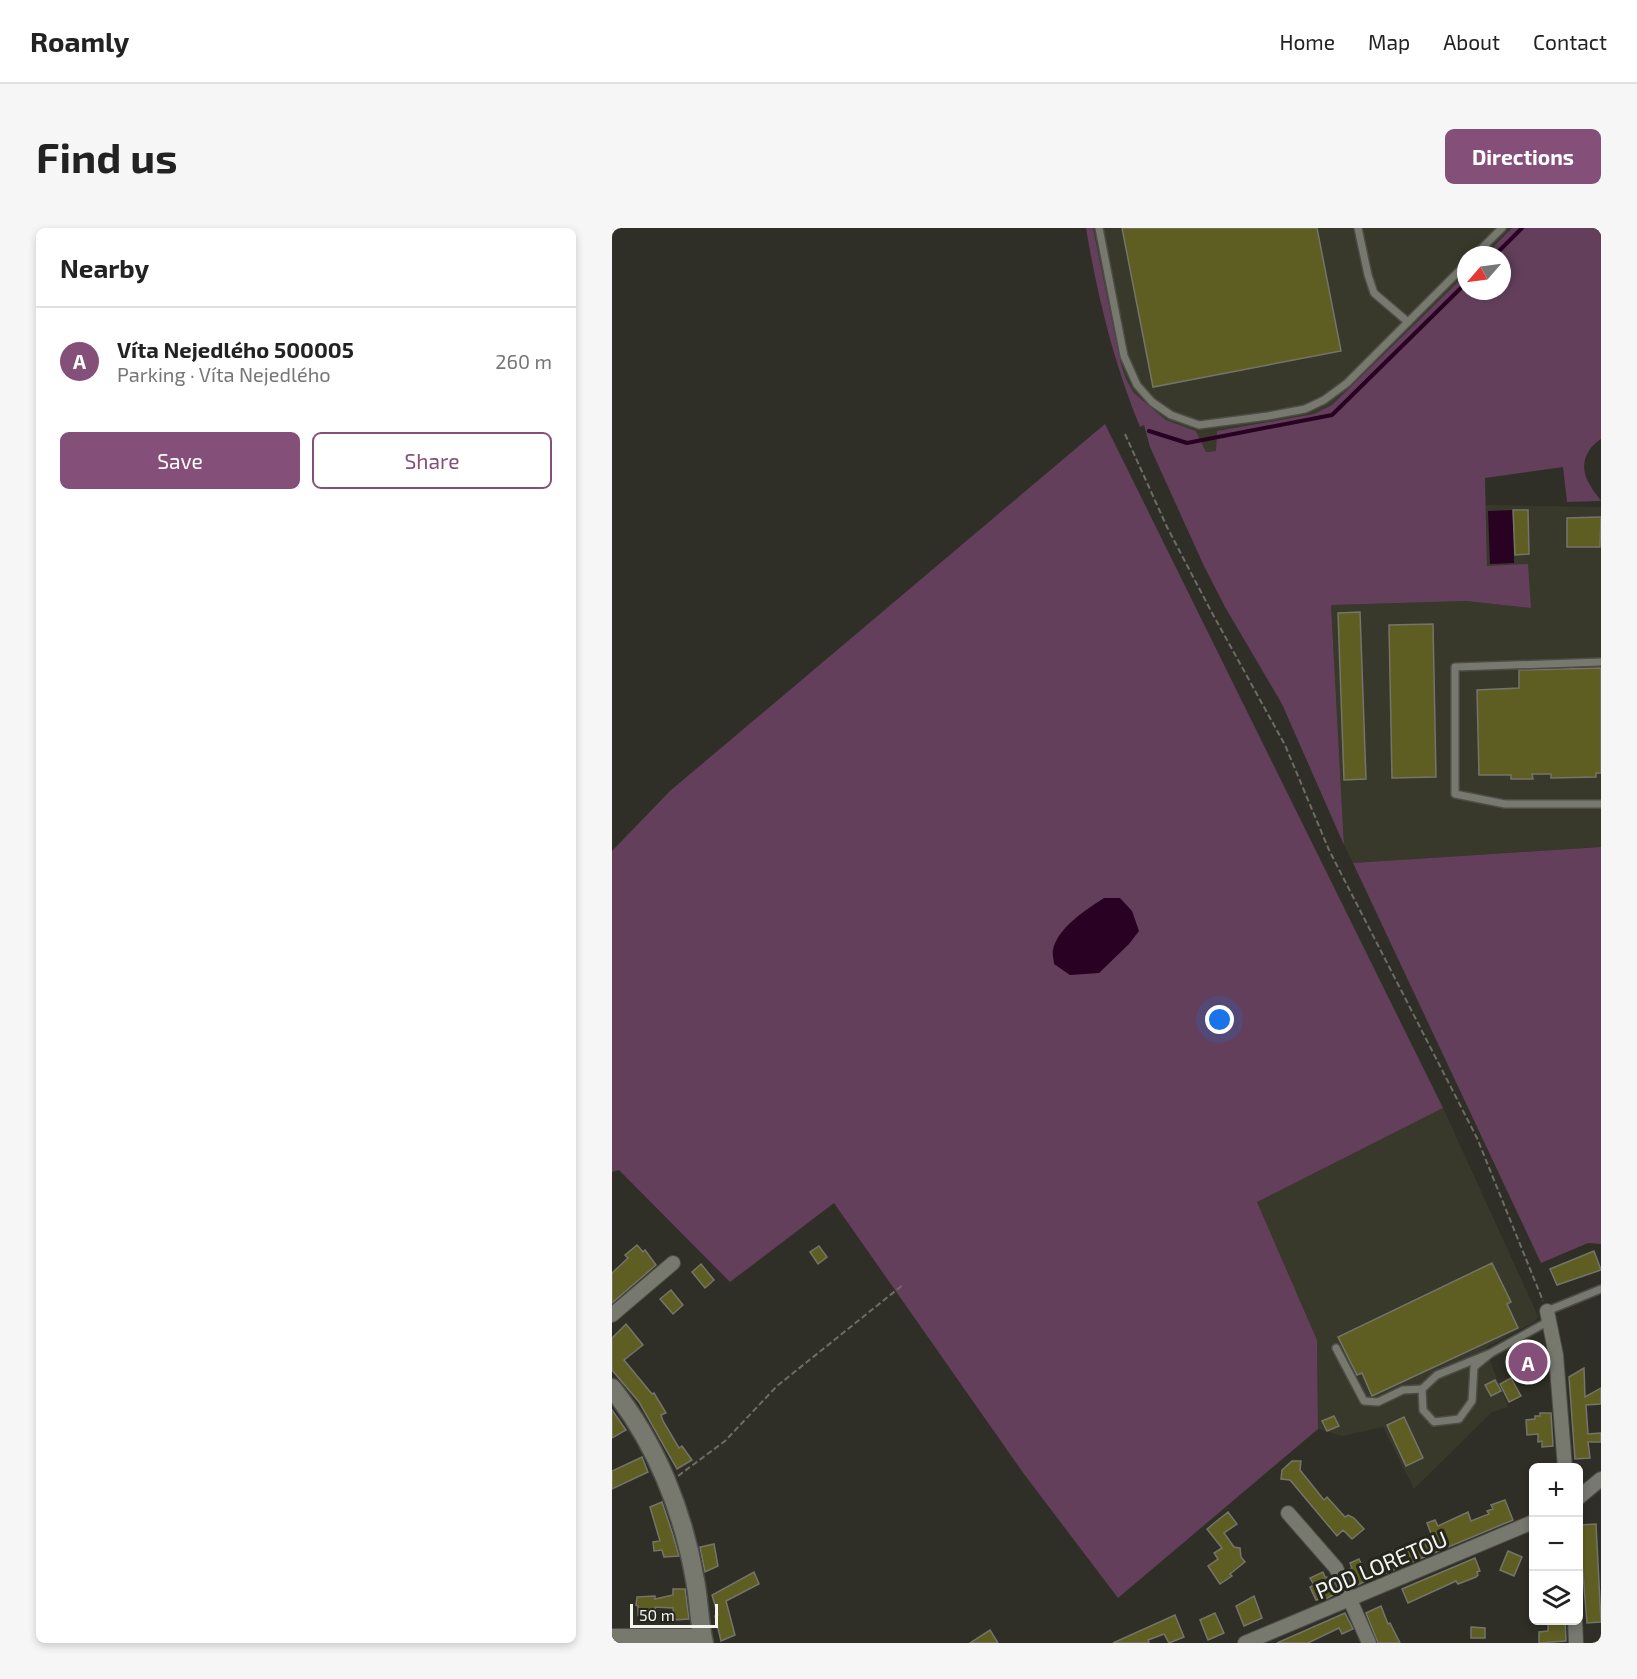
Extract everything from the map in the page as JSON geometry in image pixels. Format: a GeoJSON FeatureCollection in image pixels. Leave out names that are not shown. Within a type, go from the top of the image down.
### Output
{"type":"FeatureCollection","features":[{"type":"Feature","properties":{"kind":"street"},"geometry":{"type":"LineString","coordinates":[[612,1315],[673,1263]]}},
{"type":"Feature","properties":{"kind":"street"},"geometry":{"type":"LineString","coordinates":[[1548,1316],[1556,1355],[1565,1463]]}},
{"type":"Feature","properties":{"kind":"street"},"geometry":{"type":"LineString","coordinates":[[612,1388],[633,1415],[668,1482],[687,1542],[695,1579],[703,1640],[612,1636]]}},
{"type":"Feature","properties":{"kind":"street"},"geometry":{"type":"LineString","coordinates":[[1583,1494],[1601,1479]]}},
{"type":"Feature","properties":{"kind":"street"},"geometry":{"type":"LineString","coordinates":[[1288,1513],[1336,1568],[1369,1643]]}},
{"type":"Feature","properties":{"kind":"street","name":"POD LORETOU"},"geometry":{"type":"LineString","coordinates":[[1245,1643],[1350,1601],[1529,1524]]}},
{"type":"Feature","properties":{"kind":"street"},"geometry":{"type":"LineString","coordinates":[[1575,1625],[1576,1643]]}},
{"type":"Feature","properties":{"kind":"lane"},"geometry":{"type":"LineString","coordinates":[[1099,228],[1124,356],[1137,385],[1152,402],[1171,415],[1199,425],[1305,409],[1324,400],[1347,383],[1457,273]]}},
{"type":"Feature","properties":{"kind":"lane"},"geometry":{"type":"LineString","coordinates":[[1358,228],[1374,293],[1408,321]]}},
{"type":"Feature","properties":{"kind":"lane"},"geometry":{"type":"LineString","coordinates":[[1484,246],[1502,228]]}},
{"type":"Feature","properties":{"kind":"lane"},"geometry":{"type":"LineString","coordinates":[[1601,662],[1455,667],[1455,794],[1505,804],[1601,804]]}},
{"type":"Feature","properties":{"kind":"lane"},"geometry":{"type":"LineString","coordinates":[[1422,1389],[1423,1410],[1434,1422],[1459,1419],[1472,1401],[1474,1367],[1491,1353],[1548,1316],[1601,1289]]}},
{"type":"Feature","properties":{"kind":"lane"},"geometry":{"type":"LineString","coordinates":[[1336,1348],[1364,1401],[1378,1402],[1403,1390],[1422,1389],[1437,1375],[1491,1353]]}},
{"type":"Feature","properties":{"kind":"path"},"geometry":{"type":"LineString","coordinates":[[1125,434],[1167,527],[1285,745],[1329,850],[1477,1138],[1548,1316]]}},
{"type":"Feature","properties":{"kind":"path"},"geometry":{"type":"LineString","coordinates":[[668,1482],[698,1463],[725,1441],[777,1386],[904,1284]]}},
{"type":"Feature","properties":{"kind":"shaded area"},"geometry":{"type":"Polygon","coordinates":[[[1086,228],[1093,228],[1126,379],[1134,393],[1166,420],[1196,431],[1206,452],[1216,451],[1217,431],[1314,414],[1332,405],[1457,283],[1457,300],[1511,300],[1511,246],[1494,246],[1512,228],[1601,228],[1601,439],[1587,454],[1584,466],[1587,479],[1601,501],[1567,502],[1563,467],[1485,478],[1487,566],[1528,564],[1531,608],[1466,601],[1331,605],[1344,845],[1282,704],[1225,607],[1150,447],[1144,425],[1140,427],[1122,379],[1095,278],[1086,228]]]}},
{"type":"Feature","properties":{"kind":"shaded area"},"geometry":{"type":"Polygon","coordinates":[[[1093,228],[1512,228],[1494,246],[1457,246],[1457,283],[1332,405],[1314,414],[1217,431],[1216,451],[1206,452],[1196,431],[1166,420],[1134,393],[1121,364],[1093,228]]]}},
{"type":"Feature","properties":{"kind":"shaded area"},"geometry":{"type":"Polygon","coordinates":[[[1105,424],[1443,1108],[1257,1202],[1317,1340],[1318,1429],[1118,1598],[1024,1474],[834,1203],[730,1282],[619,1170],[612,1172],[612,851],[670,791],[1105,424]]]}},
{"type":"Feature","properties":{"kind":"shaded area"},"geometry":{"type":"Polygon","coordinates":[[[1486,505],[1601,507],[1601,847],[1353,863],[1344,845],[1331,605],[1466,601],[1530,608],[1487,566],[1486,505]]]}},
{"type":"Feature","properties":{"kind":"shaded area"},"geometry":{"type":"Polygon","coordinates":[[[1513,510],[1514,563],[1490,564],[1488,511],[1513,510]]]}},
{"type":"Feature","properties":{"kind":"shaded area"},"geometry":{"type":"Polygon","coordinates":[[[1601,847],[1601,1244],[1588,1243],[1541,1263],[1353,863],[1601,847]]]}},
{"type":"Feature","properties":{"kind":"shaded area"},"geometry":{"type":"Polygon","coordinates":[[[1104,898],[1120,898],[1132,911],[1139,931],[1099,973],[1070,975],[1054,964],[1053,952],[1056,942],[1066,927],[1104,898]]]}},
{"type":"Feature","properties":{"kind":"shaded area"},"geometry":{"type":"Polygon","coordinates":[[[1443,1108],[1538,1316],[1534,1322],[1485,1348],[1508,1407],[1492,1412],[1414,1489],[1383,1427],[1342,1436],[1318,1429],[1317,1340],[1257,1202],[1443,1108]]]}},
{"type":"Feature","properties":{"kind":"building"},"geometry":{"type":"Polygon","coordinates":[[[1122,228],[1317,228],[1341,351],[1153,387],[1122,228]]]}},
{"type":"Feature","properties":{"kind":"building"},"geometry":{"type":"Polygon","coordinates":[[[1513,510],[1528,510],[1529,554],[1515,555],[1513,510]]]}},
{"type":"Feature","properties":{"kind":"building"},"geometry":{"type":"Polygon","coordinates":[[[1601,517],[1600,547],[1567,547],[1567,518],[1601,517]]]}},
{"type":"Feature","properties":{"kind":"building"},"geometry":{"type":"Polygon","coordinates":[[[1360,612],[1366,779],[1344,780],[1338,613],[1360,612]]]}},
{"type":"Feature","properties":{"kind":"building"},"geometry":{"type":"Polygon","coordinates":[[[1433,624],[1436,777],[1392,778],[1389,625],[1433,624]]]}},
{"type":"Feature","properties":{"kind":"building"},"geometry":{"type":"Polygon","coordinates":[[[1601,668],[1601,773],[1596,773],[1596,777],[1551,778],[1551,774],[1532,774],[1533,779],[1511,779],[1511,775],[1479,775],[1477,690],[1519,688],[1519,670],[1601,668]]]}},
{"type":"Feature","properties":{"kind":"building"},"geometry":{"type":"Polygon","coordinates":[[[637,1245],[643,1252],[645,1250],[656,1265],[612,1303],[612,1273],[628,1258],[625,1255],[637,1245]]]}},
{"type":"Feature","properties":{"kind":"building"},"geometry":{"type":"Polygon","coordinates":[[[819,1246],[827,1257],[818,1264],[810,1252],[819,1246]]]}},
{"type":"Feature","properties":{"kind":"building"},"geometry":{"type":"Polygon","coordinates":[[[1594,1251],[1601,1270],[1557,1285],[1550,1269],[1594,1251]]]}},
{"type":"Feature","properties":{"kind":"building"},"geometry":{"type":"Polygon","coordinates":[[[1492,1263],[1511,1302],[1507,1304],[1518,1328],[1372,1396],[1362,1373],[1357,1375],[1338,1337],[1492,1263]]]}},
{"type":"Feature","properties":{"kind":"building"},"geometry":{"type":"Polygon","coordinates":[[[701,1264],[714,1280],[705,1288],[692,1272],[701,1264]]]}},
{"type":"Feature","properties":{"kind":"building"},"geometry":{"type":"Polygon","coordinates":[[[671,1290],[683,1305],[673,1314],[660,1299],[671,1290]]]}},
{"type":"Feature","properties":{"kind":"building"},"geometry":{"type":"Polygon","coordinates":[[[626,1324],[643,1345],[624,1360],[652,1394],[654,1393],[666,1413],[661,1415],[663,1421],[679,1448],[682,1446],[692,1460],[677,1469],[639,1402],[612,1370],[612,1338],[626,1324]]]}},
{"type":"Feature","properties":{"kind":"building"},"geometry":{"type":"Polygon","coordinates":[[[1584,1368],[1585,1397],[1601,1388],[1601,1404],[1586,1405],[1588,1434],[1601,1433],[1601,1442],[1588,1442],[1590,1458],[1575,1459],[1569,1377],[1584,1368]]]}},
{"type":"Feature","properties":{"kind":"building"},"geometry":{"type":"Polygon","coordinates":[[[1511,1378],[1521,1396],[1509,1402],[1500,1384],[1511,1378]]]}},
{"type":"Feature","properties":{"kind":"building"},"geometry":{"type":"Polygon","coordinates":[[[1495,1380],[1501,1391],[1491,1396],[1485,1385],[1495,1380]]]}},
{"type":"Feature","properties":{"kind":"building"},"geometry":{"type":"Polygon","coordinates":[[[612,1410],[626,1430],[612,1438],[612,1410]]]}},
{"type":"Feature","properties":{"kind":"building"},"geometry":{"type":"Polygon","coordinates":[[[1540,1413],[1551,1413],[1553,1446],[1542,1447],[1542,1441],[1538,1442],[1538,1434],[1527,1435],[1526,1420],[1535,1419],[1535,1416],[1540,1416],[1540,1413]]]}},
{"type":"Feature","properties":{"kind":"building"},"geometry":{"type":"Polygon","coordinates":[[[1334,1416],[1339,1426],[1327,1431],[1322,1421],[1334,1416]]]}},
{"type":"Feature","properties":{"kind":"building"},"geometry":{"type":"Polygon","coordinates":[[[1404,1417],[1423,1458],[1406,1466],[1387,1425],[1404,1417]]]}},
{"type":"Feature","properties":{"kind":"building"},"geometry":{"type":"Polygon","coordinates":[[[642,1457],[648,1472],[612,1489],[612,1471],[642,1457]]]}},
{"type":"Feature","properties":{"kind":"building"},"geometry":{"type":"Polygon","coordinates":[[[1292,1461],[1301,1461],[1300,1470],[1324,1500],[1327,1497],[1345,1517],[1348,1515],[1354,1518],[1364,1529],[1352,1539],[1343,1530],[1337,1536],[1290,1480],[1281,1479],[1282,1470],[1292,1461]]]}},
{"type":"Feature","properties":{"kind":"building"},"geometry":{"type":"Polygon","coordinates":[[[1505,1500],[1513,1520],[1386,1573],[1380,1561],[1387,1559],[1385,1554],[1432,1536],[1427,1523],[1435,1520],[1438,1526],[1468,1512],[1471,1521],[1489,1514],[1487,1511],[1493,1509],[1491,1505],[1505,1500]]]}},
{"type":"Feature","properties":{"kind":"building"},"geometry":{"type":"Polygon","coordinates":[[[662,1502],[679,1556],[664,1557],[662,1550],[654,1551],[653,1542],[660,1541],[650,1507],[662,1502]]]}},
{"type":"Feature","properties":{"kind":"building"},"geometry":{"type":"Polygon","coordinates":[[[1228,1512],[1237,1524],[1224,1533],[1234,1547],[1240,1548],[1241,1557],[1245,1562],[1230,1574],[1232,1576],[1220,1584],[1208,1566],[1218,1559],[1214,1553],[1222,1548],[1207,1529],[1228,1512]]]}},
{"type":"Feature","properties":{"kind":"building"},"geometry":{"type":"Polygon","coordinates":[[[1596,1524],[1601,1622],[1587,1623],[1583,1574],[1583,1525],[1596,1524]]]}},
{"type":"Feature","properties":{"kind":"building"},"geometry":{"type":"Polygon","coordinates":[[[714,1544],[718,1566],[705,1572],[700,1547],[714,1544]]]}},
{"type":"Feature","properties":{"kind":"building"},"geometry":{"type":"Polygon","coordinates":[[[1508,1551],[1522,1557],[1514,1576],[1500,1570],[1508,1551]]]}},
{"type":"Feature","properties":{"kind":"building"},"geometry":{"type":"Polygon","coordinates":[[[1475,1558],[1480,1571],[1477,1572],[1476,1577],[1458,1584],[1456,1581],[1408,1603],[1402,1589],[1475,1558]]]}},
{"type":"Feature","properties":{"kind":"building"},"geometry":{"type":"Polygon","coordinates":[[[1359,1559],[1368,1578],[1354,1587],[1347,1570],[1352,1568],[1350,1563],[1359,1559]]]}},
{"type":"Feature","properties":{"kind":"building"},"geometry":{"type":"Polygon","coordinates":[[[754,1572],[759,1584],[726,1601],[735,1635],[721,1641],[715,1616],[718,1615],[712,1595],[754,1572]]]}},
{"type":"Feature","properties":{"kind":"building"},"geometry":{"type":"Polygon","coordinates":[[[1323,1572],[1325,1577],[1331,1578],[1337,1593],[1322,1601],[1316,1600],[1310,1587],[1314,1585],[1310,1578],[1323,1572]]]}},
{"type":"Feature","properties":{"kind":"building"},"geometry":{"type":"Polygon","coordinates":[[[673,1589],[685,1589],[689,1619],[674,1620],[673,1608],[655,1607],[656,1614],[638,1615],[637,1597],[655,1596],[655,1599],[673,1595],[673,1589]]]}},
{"type":"Feature","properties":{"kind":"building"},"geometry":{"type":"Polygon","coordinates":[[[1254,1596],[1262,1618],[1244,1626],[1236,1606],[1254,1596]]]}},
{"type":"Feature","properties":{"kind":"building"},"geometry":{"type":"Polygon","coordinates":[[[1381,1606],[1388,1624],[1390,1623],[1400,1643],[1378,1643],[1366,1613],[1381,1606]]]}},
{"type":"Feature","properties":{"kind":"building"},"geometry":{"type":"Polygon","coordinates":[[[1215,1613],[1224,1633],[1208,1640],[1200,1620],[1215,1613]]]}},
{"type":"Feature","properties":{"kind":"building"},"geometry":{"type":"Polygon","coordinates":[[[1345,1613],[1353,1629],[1342,1634],[1339,1628],[1308,1643],[1277,1643],[1345,1613]]]}},
{"type":"Feature","properties":{"kind":"building"},"geometry":{"type":"Polygon","coordinates":[[[1175,1615],[1184,1637],[1169,1643],[1164,1634],[1148,1640],[1149,1643],[1113,1643],[1175,1615]]]}},
{"type":"Feature","properties":{"kind":"building"},"geometry":{"type":"Polygon","coordinates":[[[1548,1625],[1565,1625],[1566,1641],[1539,1643],[1539,1632],[1548,1631],[1548,1625]]]}},
{"type":"Feature","properties":{"kind":"building"},"geometry":{"type":"Polygon","coordinates":[[[1471,1627],[1485,1628],[1485,1638],[1471,1638],[1471,1627]]]}},
{"type":"Feature","properties":{"kind":"building"},"geometry":{"type":"Polygon","coordinates":[[[990,1630],[998,1643],[970,1643],[990,1630]]]}},
{"type":"Feature","properties":{"kind":"waterway"},"geometry":{"type":"LineString","coordinates":[[1504,246],[1522,228]]}},
{"type":"Feature","properties":{"kind":"waterway"},"geometry":{"type":"LineString","coordinates":[[1149,431],[1187,443],[1332,415],[1457,292]]}},
{"type":"Feature","properties":{"kind":"place","name":"Víta Nejedlého 500005"},"geometry":{"type":"Point","coordinates":[1528,1362]}}]}
